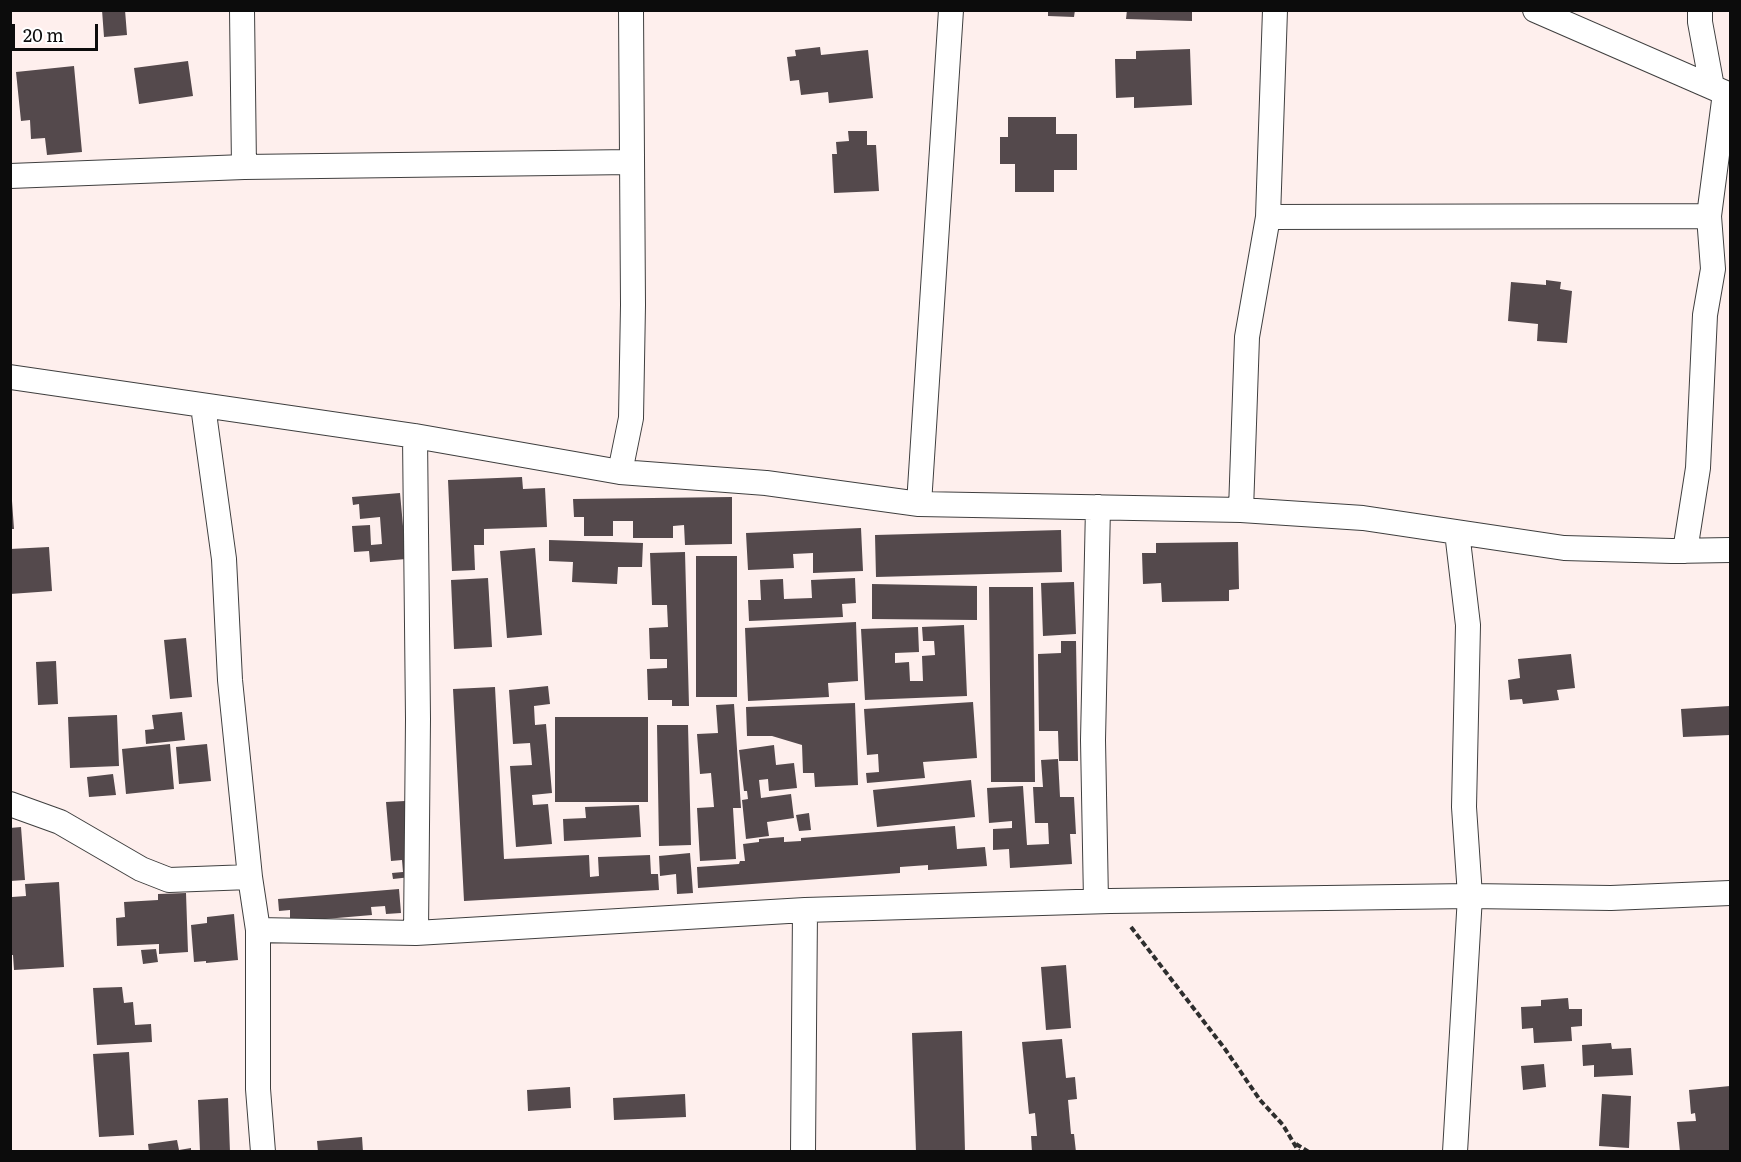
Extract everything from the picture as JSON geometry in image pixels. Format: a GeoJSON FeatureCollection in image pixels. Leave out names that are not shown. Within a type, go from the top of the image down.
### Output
{"type":"FeatureCollection","features":[{"type":"Feature","properties":{"kind":"street"},"geometry":{"type":"LineString","coordinates":[[242,10],[244,167]]}},
{"type":"Feature","properties":{"kind":"street"},"geometry":{"type":"LineString","coordinates":[[620,472],[631,418],[633,305],[631,10]]}},
{"type":"Feature","properties":{"kind":"street"},"geometry":{"type":"LineString","coordinates":[[919,504],[951,10]]}},
{"type":"Feature","properties":{"kind":"street"},"geometry":{"type":"LineString","coordinates":[[1241,510],[1247,337],[1268,217],[1275,10]]}},
{"type":"Feature","properties":{"kind":"street"},"geometry":{"type":"LineString","coordinates":[[1535,10],[1722,92]]}},
{"type":"Feature","properties":{"kind":"street"},"geometry":{"type":"LineString","coordinates":[[1685,551],[1698,468],[1705,315],[1713,269],[1709,216],[1722,92],[1700,22],[1700,10]]}},
{"type":"Feature","properties":{"kind":"street"},"geometry":{"type":"LineString","coordinates":[[10,176],[244,167],[631,162]]}},
{"type":"Feature","properties":{"kind":"street"},"geometry":{"type":"LineString","coordinates":[[1268,217],[1709,216]]}},
{"type":"Feature","properties":{"kind":"street"},"geometry":{"type":"LineString","coordinates":[[10,377],[415,436],[620,472],[766,483],[919,504],[1241,510],[1363,518],[1564,548],[1731,550]]}},
{"type":"Feature","properties":{"kind":"street"},"geometry":{"type":"LineString","coordinates":[[203,406],[224,559],[230,680],[250,877],[258,930],[258,1089],[263,1152]]}},
{"type":"Feature","properties":{"kind":"street"},"geometry":{"type":"LineString","coordinates":[[415,436],[418,719],[416,933]]}},
{"type":"Feature","properties":{"kind":"street"},"geometry":{"type":"LineString","coordinates":[[1098,507],[1093,740],[1103,901]]}},
{"type":"Feature","properties":{"kind":"street"},"geometry":{"type":"LineString","coordinates":[[1455,1152],[1470,896],[1464,807],[1468,625],[1457,532]]}},
{"type":"Feature","properties":{"kind":"street"},"geometry":{"type":"LineString","coordinates":[[10,804],[60,822],[141,869],[169,880],[250,877]]}},
{"type":"Feature","properties":{"kind":"street"},"geometry":{"type":"LineString","coordinates":[[258,930],[416,933],[805,910],[1103,901],[1470,896],[1611,898],[1731,893]]}},
{"type":"Feature","properties":{"kind":"street"},"geometry":{"type":"LineString","coordinates":[[803,1152],[805,910]]}},
{"type":"Feature","properties":{"kind":"path"},"geometry":{"type":"LineString","coordinates":[[1103,901],[1225,1049],[1260,1100],[1283,1125],[1299,1152]]}},
{"type":"Feature","properties":{"kind":"path"},"geometry":{"type":"LineString","coordinates":[[1295,1144],[1309,1152]]}},
{"type":"Feature","properties":{"kind":"building"},"geometry":{"type":"Polygon","coordinates":[[[102,10],[125,10],[127,35],[104,37],[102,10]]]}},
{"type":"Feature","properties":{"kind":"building"},"geometry":{"type":"Polygon","coordinates":[[[1048,10],[1075,10],[1074,17],[1048,16],[1048,10]]]}},
{"type":"Feature","properties":{"kind":"building"},"geometry":{"type":"Polygon","coordinates":[[[1127,10],[1192,10],[1192,21],[1126,19],[1127,10]]]}},
{"type":"Feature","properties":{"kind":"building"},"geometry":{"type":"Polygon","coordinates":[[[820,47],[821,55],[868,50],[873,98],[829,103],[828,92],[801,95],[799,80],[790,81],[787,57],[796,56],[795,50],[820,47]]]}},
{"type":"Feature","properties":{"kind":"building"},"geometry":{"type":"Polygon","coordinates":[[[1190,49],[1192,105],[1134,108],[1134,97],[1116,98],[1115,59],[1136,59],[1136,51],[1190,49]]]}},
{"type":"Feature","properties":{"kind":"building"},"geometry":{"type":"Polygon","coordinates":[[[188,61],[193,96],[139,104],[134,68],[188,61]]]}},
{"type":"Feature","properties":{"kind":"building"},"geometry":{"type":"Polygon","coordinates":[[[74,66],[82,152],[47,155],[45,138],[31,139],[30,120],[21,121],[16,72],[74,66]]]}},
{"type":"Feature","properties":{"kind":"building"},"geometry":{"type":"Polygon","coordinates":[[[1008,117],[1056,117],[1056,134],[1077,134],[1077,170],[1054,170],[1054,192],[1015,192],[1015,164],[1000,164],[1000,137],[1008,137],[1008,117]]]}},
{"type":"Feature","properties":{"kind":"building"},"geometry":{"type":"Polygon","coordinates":[[[848,131],[867,131],[867,145],[876,145],[879,191],[834,193],[832,154],[837,154],[836,142],[849,141],[848,131]]]}},
{"type":"Feature","properties":{"kind":"building"},"geometry":{"type":"Polygon","coordinates":[[[1546,280],[1561,282],[1560,289],[1572,291],[1567,343],[1537,341],[1538,324],[1508,321],[1511,282],[1546,285],[1546,280]]]}},
{"type":"Feature","properties":{"kind":"building"},"geometry":{"type":"Polygon","coordinates":[[[522,477],[523,489],[545,488],[547,527],[484,529],[484,545],[474,545],[475,570],[452,571],[448,480],[522,477]]]}},
{"type":"Feature","properties":{"kind":"building"},"geometry":{"type":"Polygon","coordinates":[[[400,493],[406,559],[370,562],[369,551],[354,552],[352,526],[370,525],[371,545],[382,544],[380,517],[360,519],[359,504],[353,505],[352,497],[400,493]]]}},
{"type":"Feature","properties":{"kind":"building"},"geometry":{"type":"Polygon","coordinates":[[[732,497],[732,544],[685,545],[684,525],[673,526],[673,538],[633,538],[633,521],[613,521],[613,536],[584,536],[584,517],[574,517],[573,499],[732,497]]]}},
{"type":"Feature","properties":{"kind":"building"},"geometry":{"type":"Polygon","coordinates":[[[10,501],[12,501],[14,529],[10,529],[10,501]]]}},
{"type":"Feature","properties":{"kind":"building"},"geometry":{"type":"Polygon","coordinates":[[[861,528],[863,571],[813,573],[813,553],[793,554],[794,568],[748,570],[746,533],[861,528]]]}},
{"type":"Feature","properties":{"kind":"building"},"geometry":{"type":"Polygon","coordinates":[[[1061,530],[1062,572],[876,577],[875,535],[1061,530]]]}},
{"type":"Feature","properties":{"kind":"building"},"geometry":{"type":"Polygon","coordinates":[[[549,540],[643,543],[642,567],[618,567],[617,584],[572,582],[573,562],[549,561],[549,540]]]}},
{"type":"Feature","properties":{"kind":"building"},"geometry":{"type":"Polygon","coordinates":[[[1238,542],[1239,589],[1229,590],[1229,601],[1162,602],[1161,583],[1143,584],[1142,553],[1156,553],[1156,543],[1238,542]]]}},
{"type":"Feature","properties":{"kind":"building"},"geometry":{"type":"Polygon","coordinates":[[[49,547],[52,591],[10,594],[10,549],[49,547]]]}},
{"type":"Feature","properties":{"kind":"building"},"geometry":{"type":"Polygon","coordinates":[[[535,548],[542,635],[507,638],[500,551],[535,548]]]}},
{"type":"Feature","properties":{"kind":"building"},"geometry":{"type":"Polygon","coordinates":[[[685,552],[689,706],[672,706],[672,700],[648,700],[647,669],[667,668],[667,659],[650,659],[649,628],[668,627],[667,605],[652,605],[650,553],[685,552]]]}},
{"type":"Feature","properties":{"kind":"building"},"geometry":{"type":"Polygon","coordinates":[[[696,556],[737,556],[737,697],[696,697],[696,556]]]}},
{"type":"Feature","properties":{"kind":"building"},"geometry":{"type":"Polygon","coordinates":[[[488,578],[492,647],[454,649],[451,580],[488,578]]]}},
{"type":"Feature","properties":{"kind":"building"},"geometry":{"type":"Polygon","coordinates":[[[855,578],[856,603],[842,604],[843,617],[749,621],[748,600],[761,600],[760,580],[783,579],[784,599],[812,598],[811,580],[855,578]]]}},
{"type":"Feature","properties":{"kind":"building"},"geometry":{"type":"Polygon","coordinates":[[[1074,582],[1076,634],[1043,636],[1041,583],[1074,582]]]}},
{"type":"Feature","properties":{"kind":"building"},"geometry":{"type":"Polygon","coordinates":[[[872,584],[977,586],[977,620],[872,619],[872,584]]]}},
{"type":"Feature","properties":{"kind":"building"},"geometry":{"type":"Polygon","coordinates":[[[989,587],[1033,587],[1035,782],[991,782],[989,587]]]}},
{"type":"Feature","properties":{"kind":"building"},"geometry":{"type":"Polygon","coordinates":[[[856,622],[858,681],[828,683],[829,697],[748,701],[745,628],[856,622]]]}},
{"type":"Feature","properties":{"kind":"building"},"geometry":{"type":"Polygon","coordinates":[[[964,625],[967,696],[865,700],[861,629],[918,627],[919,652],[895,653],[895,663],[909,662],[910,681],[923,681],[922,656],[935,655],[934,641],[923,641],[922,627],[964,625]]]}},
{"type":"Feature","properties":{"kind":"building"},"geometry":{"type":"Polygon","coordinates":[[[186,638],[192,697],[170,699],[164,640],[186,638]]]}},
{"type":"Feature","properties":{"kind":"building"},"geometry":{"type":"Polygon","coordinates":[[[1061,641],[1076,641],[1078,761],[1059,761],[1058,731],[1039,731],[1038,654],[1061,653],[1061,641]]]}},
{"type":"Feature","properties":{"kind":"building"},"geometry":{"type":"Polygon","coordinates":[[[1571,654],[1575,688],[1557,690],[1559,700],[1523,704],[1522,699],[1510,700],[1508,680],[1520,678],[1518,659],[1571,654]]]}},
{"type":"Feature","properties":{"kind":"building"},"geometry":{"type":"Polygon","coordinates":[[[56,661],[58,704],[38,705],[36,662],[56,661]]]}},
{"type":"Feature","properties":{"kind":"building"},"geometry":{"type":"Polygon","coordinates":[[[548,686],[550,704],[534,706],[535,725],[546,724],[552,793],[532,795],[533,805],[548,804],[552,844],[516,847],[510,766],[532,765],[530,743],[513,744],[509,690],[548,686]]]}},
{"type":"Feature","properties":{"kind":"building"},"geometry":{"type":"Polygon","coordinates":[[[495,687],[504,859],[589,855],[590,877],[599,876],[598,857],[650,855],[651,874],[658,874],[659,890],[464,901],[453,689],[495,687]]]}},
{"type":"Feature","properties":{"kind":"building"},"geometry":{"type":"Polygon","coordinates":[[[973,702],[977,758],[923,762],[925,778],[867,783],[866,773],[879,772],[878,754],[867,755],[864,709],[973,702]]]}},
{"type":"Feature","properties":{"kind":"building"},"geometry":{"type":"Polygon","coordinates":[[[855,703],[858,785],[815,787],[814,773],[803,773],[802,745],[772,736],[747,736],[746,707],[855,703]]]}},
{"type":"Feature","properties":{"kind":"building"},"geometry":{"type":"Polygon","coordinates":[[[734,704],[741,808],[733,808],[736,859],[700,861],[697,808],[714,807],[711,773],[700,774],[697,734],[718,733],[716,705],[734,704]]]}},
{"type":"Feature","properties":{"kind":"building"},"geometry":{"type":"Polygon","coordinates":[[[1730,706],[1730,735],[1683,737],[1681,709],[1730,706]]]}},
{"type":"Feature","properties":{"kind":"building"},"geometry":{"type":"Polygon","coordinates":[[[182,712],[185,740],[146,744],[145,730],[154,729],[152,715],[182,712]]]}},
{"type":"Feature","properties":{"kind":"building"},"geometry":{"type":"Polygon","coordinates":[[[117,715],[119,766],[70,768],[68,717],[117,715]]]}},
{"type":"Feature","properties":{"kind":"building"},"geometry":{"type":"Polygon","coordinates":[[[555,717],[648,717],[648,802],[555,802],[555,717]]]}},
{"type":"Feature","properties":{"kind":"building"},"geometry":{"type":"Polygon","coordinates":[[[657,725],[688,725],[691,845],[659,846],[657,725]]]}},
{"type":"Feature","properties":{"kind":"building"},"geometry":{"type":"Polygon","coordinates":[[[170,744],[174,789],[126,794],[122,749],[170,744]]]}},
{"type":"Feature","properties":{"kind":"building"},"geometry":{"type":"Polygon","coordinates":[[[207,744],[211,781],[179,784],[176,747],[207,744]]]}},
{"type":"Feature","properties":{"kind":"building"},"geometry":{"type":"Polygon","coordinates":[[[774,745],[776,765],[794,763],[797,788],[769,791],[768,779],[759,780],[761,798],[791,794],[794,818],[767,822],[769,836],[746,839],[742,800],[748,799],[747,791],[744,791],[739,750],[774,745]]]}},
{"type":"Feature","properties":{"kind":"building"},"geometry":{"type":"Polygon","coordinates":[[[1058,759],[1060,797],[1074,797],[1076,834],[1070,834],[1072,864],[1010,868],[1009,849],[993,850],[993,829],[1012,828],[1012,821],[989,823],[987,788],[1023,786],[1027,845],[1049,844],[1048,823],[1035,823],[1033,787],[1043,787],[1041,760],[1058,759]]]}},
{"type":"Feature","properties":{"kind":"building"},"geometry":{"type":"Polygon","coordinates":[[[113,774],[116,795],[89,797],[87,777],[113,774]]]}},
{"type":"Feature","properties":{"kind":"building"},"geometry":{"type":"Polygon","coordinates":[[[971,780],[975,817],[877,827],[873,790],[971,780]]]}},
{"type":"Feature","properties":{"kind":"building"},"geometry":{"type":"Polygon","coordinates":[[[405,801],[411,877],[393,879],[392,873],[403,872],[402,860],[391,861],[386,802],[405,801]]]}},
{"type":"Feature","properties":{"kind":"building"},"geometry":{"type":"Polygon","coordinates":[[[639,805],[641,837],[564,841],[563,819],[586,818],[585,807],[639,805]]]}},
{"type":"Feature","properties":{"kind":"building"},"geometry":{"type":"Polygon","coordinates":[[[809,813],[811,830],[799,831],[796,815],[809,813]]]}},
{"type":"Feature","properties":{"kind":"building"},"geometry":{"type":"Polygon","coordinates":[[[955,826],[957,849],[985,847],[987,866],[928,870],[928,865],[900,867],[900,873],[698,888],[697,867],[739,864],[740,861],[745,861],[743,844],[759,842],[759,839],[784,837],[784,842],[801,841],[801,838],[955,826]]]}},
{"type":"Feature","properties":{"kind":"building"},"geometry":{"type":"Polygon","coordinates":[[[21,827],[25,880],[10,881],[10,828],[21,827]]]}},
{"type":"Feature","properties":{"kind":"building"},"geometry":{"type":"Polygon","coordinates":[[[690,853],[693,893],[677,894],[676,874],[660,876],[659,856],[690,853]]]}},
{"type":"Feature","properties":{"kind":"building"},"geometry":{"type":"Polygon","coordinates":[[[59,882],[64,967],[14,970],[13,955],[10,955],[12,897],[26,896],[25,884],[59,882]]]}},
{"type":"Feature","properties":{"kind":"building"},"geometry":{"type":"Polygon","coordinates":[[[399,889],[401,913],[386,914],[385,906],[371,907],[372,915],[290,922],[290,910],[279,911],[278,899],[399,889]]]}},
{"type":"Feature","properties":{"kind":"building"},"geometry":{"type":"Polygon","coordinates":[[[186,893],[188,952],[159,954],[159,944],[117,946],[116,918],[125,917],[124,902],[158,900],[158,894],[186,893]]]}},
{"type":"Feature","properties":{"kind":"building"},"geometry":{"type":"Polygon","coordinates":[[[234,914],[238,960],[194,962],[191,925],[207,923],[207,917],[234,914]]]}},
{"type":"Feature","properties":{"kind":"building"},"geometry":{"type":"Polygon","coordinates":[[[156,949],[158,962],[143,964],[141,950],[156,949]]]}},
{"type":"Feature","properties":{"kind":"building"},"geometry":{"type":"Polygon","coordinates":[[[1066,965],[1071,1028],[1046,1030],[1041,967],[1066,965]]]}},
{"type":"Feature","properties":{"kind":"building"},"geometry":{"type":"Polygon","coordinates":[[[122,987],[124,1003],[133,1002],[135,1025],[151,1024],[152,1042],[97,1045],[93,988],[122,987]]]}},
{"type":"Feature","properties":{"kind":"building"},"geometry":{"type":"Polygon","coordinates":[[[1568,998],[1569,1009],[1582,1009],[1582,1026],[1571,1027],[1572,1041],[1534,1043],[1533,1028],[1522,1029],[1521,1007],[1541,1006],[1541,1000],[1568,998]]]}},
{"type":"Feature","properties":{"kind":"building"},"geometry":{"type":"Polygon","coordinates":[[[962,1031],[965,1152],[916,1152],[912,1033],[962,1031]]]}},
{"type":"Feature","properties":{"kind":"building"},"geometry":{"type":"Polygon","coordinates":[[[1062,1039],[1066,1078],[1075,1077],[1077,1099],[1068,1100],[1071,1134],[1074,1134],[1076,1152],[1032,1152],[1031,1136],[1037,1136],[1035,1113],[1029,1114],[1022,1042],[1062,1039]]]}},
{"type":"Feature","properties":{"kind":"building"},"geometry":{"type":"Polygon","coordinates":[[[1611,1043],[1612,1049],[1631,1048],[1633,1075],[1594,1077],[1594,1065],[1583,1066],[1582,1045],[1611,1043]]]}},
{"type":"Feature","properties":{"kind":"building"},"geometry":{"type":"Polygon","coordinates":[[[129,1052],[134,1135],[99,1137],[93,1054],[129,1052]]]}},
{"type":"Feature","properties":{"kind":"building"},"geometry":{"type":"Polygon","coordinates":[[[1544,1064],[1546,1087],[1523,1090],[1521,1066],[1544,1064]]]}},
{"type":"Feature","properties":{"kind":"building"},"geometry":{"type":"Polygon","coordinates":[[[1730,1086],[1730,1152],[1680,1152],[1677,1122],[1696,1121],[1695,1113],[1691,1114],[1689,1090],[1730,1086]]]}},
{"type":"Feature","properties":{"kind":"building"},"geometry":{"type":"Polygon","coordinates":[[[570,1087],[571,1108],[528,1111],[527,1090],[570,1087]]]}},
{"type":"Feature","properties":{"kind":"building"},"geometry":{"type":"Polygon","coordinates":[[[685,1094],[686,1117],[614,1120],[613,1098],[685,1094]]]}},
{"type":"Feature","properties":{"kind":"building"},"geometry":{"type":"Polygon","coordinates":[[[1602,1094],[1631,1096],[1629,1148],[1599,1146],[1602,1094]]]}},
{"type":"Feature","properties":{"kind":"building"},"geometry":{"type":"Polygon","coordinates":[[[228,1098],[230,1152],[200,1152],[198,1100],[228,1098]]]}},
{"type":"Feature","properties":{"kind":"building"},"geometry":{"type":"Polygon","coordinates":[[[362,1137],[363,1152],[318,1152],[317,1141],[362,1137]]]}},
{"type":"Feature","properties":{"kind":"building"},"geometry":{"type":"Polygon","coordinates":[[[177,1140],[179,1150],[191,1148],[191,1152],[149,1152],[148,1144],[177,1140]]]}}]}
